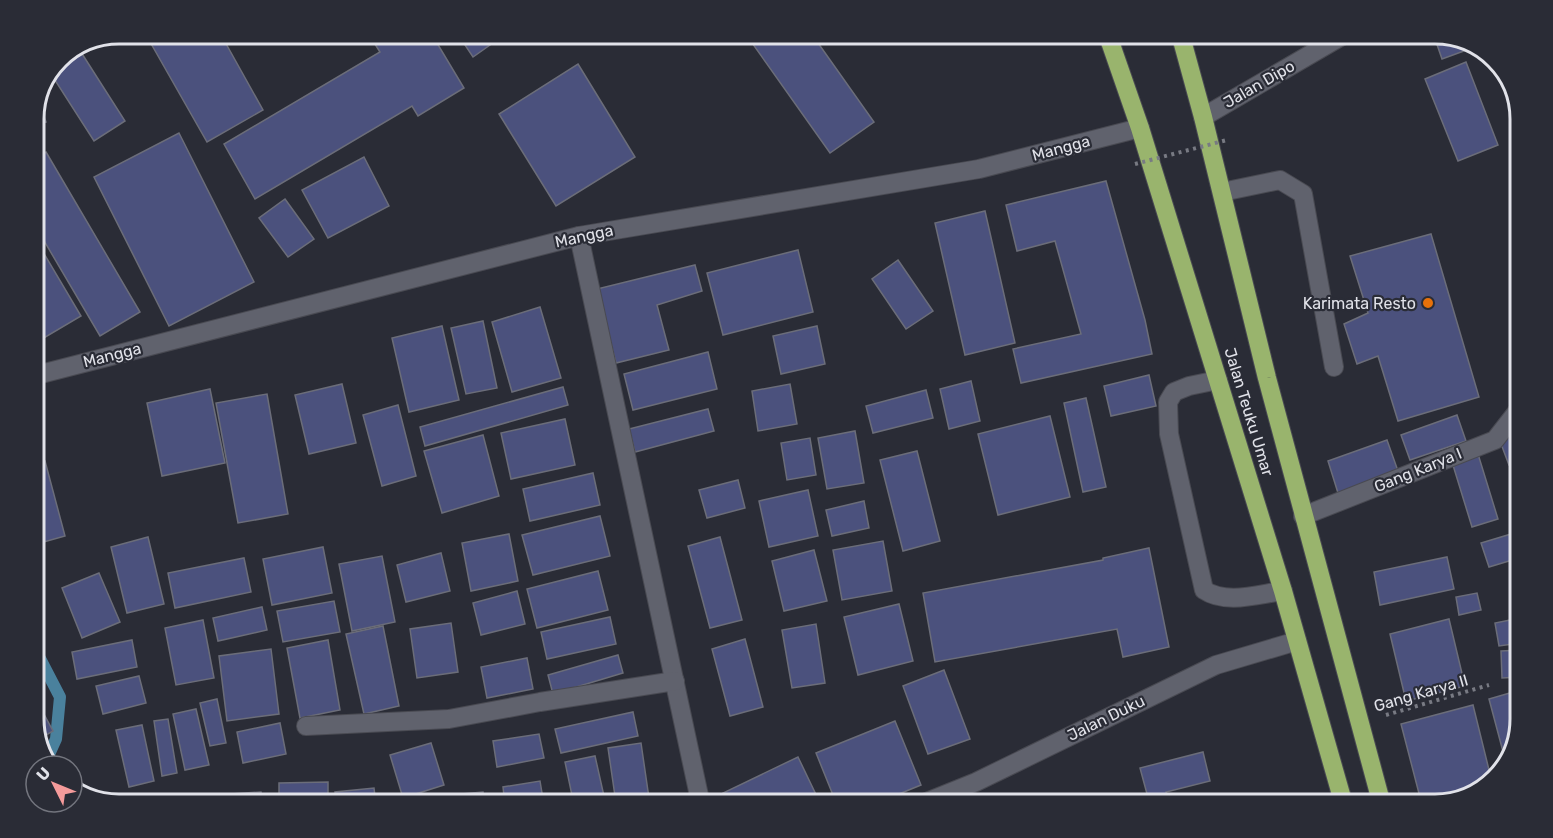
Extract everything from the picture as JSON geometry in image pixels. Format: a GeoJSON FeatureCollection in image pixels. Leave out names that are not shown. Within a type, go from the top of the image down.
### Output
{"type":"FeatureCollection","features":[{"type":"Feature","properties":{"kind":"highway","name":"Jalan Teuku Umar"},"geometry":{"type":"LineString","coordinates":[[1111,44],[1140,128],[1283,591],[1341,794]]}},
{"type":"Feature","properties":{"kind":"highway","name":"Jalan Teuku Umar"},"geometry":{"type":"LineString","coordinates":[[1183,44],[1303,516],[1379,794]]}},
{"type":"Feature","properties":{"kind":"street","name":"Jalan Dipo"},"geometry":{"type":"LineString","coordinates":[[1203,117],[1328,44]]}},
{"type":"Feature","properties":{"kind":"street","name":"Mangga"},"geometry":{"type":"LineString","coordinates":[[44,373],[579,236],[979,169],[1140,128]]}},
{"type":"Feature","properties":{"kind":"street"},"geometry":{"type":"LineString","coordinates":[[1222,192],[1280,180],[1303,194],[1334,367]]}},
{"type":"Feature","properties":{"kind":"street"},"geometry":{"type":"LineString","coordinates":[[579,236],[698,794]]}},
{"type":"Feature","properties":{"kind":"street"},"geometry":{"type":"LineString","coordinates":[[1218,380],[1189,386],[1174,392],[1168,402],[1169,434],[1204,590],[1212,595],[1237,598],[1283,591]]}},
{"type":"Feature","properties":{"kind":"street","name":"Gang Karya I"},"geometry":{"type":"LineString","coordinates":[[1303,516],[1495,440],[1510,421]]}},
{"type":"Feature","properties":{"kind":"street","name":"Jalan Duku"},"geometry":{"type":"LineString","coordinates":[[946,794],[976,782],[1216,665],[1297,641]]}},
{"type":"Feature","properties":{"kind":"street"},"geometry":{"type":"LineString","coordinates":[[306,726],[449,719],[675,681]]}},
{"type":"Feature","properties":{"kind":"path"},"geometry":{"type":"LineString","coordinates":[[1136,164],[1227,140]]}},
{"type":"Feature","properties":{"kind":"path","name":"Gang Karya II"},"geometry":{"type":"LineString","coordinates":[[1360,723],[1489,685]]}},
{"type":"Feature","properties":{"kind":"building"},"geometry":{"type":"Polygon","coordinates":[[[151,44],[226,44],[263,110],[207,142],[151,44]]]}},
{"type":"Feature","properties":{"kind":"building"},"geometry":{"type":"Polygon","coordinates":[[[375,44],[438,44],[464,88],[418,116],[412,106],[255,199],[224,144],[380,52],[375,44]]]}},
{"type":"Feature","properties":{"kind":"building"},"geometry":{"type":"Polygon","coordinates":[[[464,44],[491,44],[473,57],[464,44]]]}},
{"type":"Feature","properties":{"kind":"building"},"geometry":{"type":"Polygon","coordinates":[[[753,44],[819,44],[874,122],[830,153],[753,44]]]}},
{"type":"Feature","properties":{"kind":"building"},"geometry":{"type":"Polygon","coordinates":[[[1437,44],[1466,50],[1442,59],[1437,44]]]}},
{"type":"Feature","properties":{"kind":"building"},"geometry":{"type":"Polygon","coordinates":[[[82,53],[125,121],[94,141],[55,80],[65,65],[82,53]]]}},
{"type":"Feature","properties":{"kind":"building"},"geometry":{"type":"Polygon","coordinates":[[[1466,62],[1498,145],[1458,161],[1425,79],[1466,62]]]}},
{"type":"Feature","properties":{"kind":"building"},"geometry":{"type":"Polygon","coordinates":[[[578,64],[635,157],[556,206],[499,114],[578,64]]]}},
{"type":"Feature","properties":{"kind":"building"},"geometry":{"type":"Polygon","coordinates":[[[179,133],[254,282],[169,326],[94,177],[179,133]]]}},
{"type":"Feature","properties":{"kind":"building"},"geometry":{"type":"Polygon","coordinates":[[[46,152],[140,312],[100,336],[44,241],[44,153],[46,152]]]}},
{"type":"Feature","properties":{"kind":"building"},"geometry":{"type":"Polygon","coordinates":[[[364,157],[389,206],[328,238],[302,190],[364,157]]]}},
{"type":"Feature","properties":{"kind":"building"},"geometry":{"type":"Polygon","coordinates":[[[1106,181],[1145,320],[1152,354],[1021,383],[1013,349],[1081,334],[1055,241],[1017,251],[1006,205],[1106,181]]]}},
{"type":"Feature","properties":{"kind":"building"},"geometry":{"type":"Polygon","coordinates":[[[285,199],[314,239],[288,257],[259,218],[285,199]]]}},
{"type":"Feature","properties":{"kind":"building"},"geometry":{"type":"Polygon","coordinates":[[[985,211],[1015,343],[965,355],[935,223],[985,211]]]}},
{"type":"Feature","properties":{"kind":"building"},"geometry":{"type":"Polygon","coordinates":[[[1431,234],[1479,397],[1398,421],[1378,356],[1357,364],[1344,324],[1368,313],[1350,256],[1431,234]]]}},
{"type":"Feature","properties":{"kind":"building"},"geometry":{"type":"Polygon","coordinates":[[[798,250],[813,312],[723,335],[707,273],[798,250]]]}},
{"type":"Feature","properties":{"kind":"building"},"geometry":{"type":"Polygon","coordinates":[[[44,254],[81,316],[44,338],[44,254]]]}},
{"type":"Feature","properties":{"kind":"building"},"geometry":{"type":"Polygon","coordinates":[[[898,260],[933,311],[906,329],[872,279],[898,260]]]}},
{"type":"Feature","properties":{"kind":"building"},"geometry":{"type":"Polygon","coordinates":[[[695,265],[702,291],[657,305],[669,350],[616,363],[597,289],[695,265]]]}},
{"type":"Feature","properties":{"kind":"building"},"geometry":{"type":"Polygon","coordinates":[[[540,307],[561,378],[512,392],[492,322],[540,307]]]}},
{"type":"Feature","properties":{"kind":"building"},"geometry":{"type":"Polygon","coordinates":[[[483,321],[497,388],[466,394],[451,328],[483,321]]]}},
{"type":"Feature","properties":{"kind":"building"},"geometry":{"type":"Polygon","coordinates":[[[442,326],[459,400],[409,412],[392,338],[442,326]]]}},
{"type":"Feature","properties":{"kind":"building"},"geometry":{"type":"Polygon","coordinates":[[[817,326],[825,364],[781,374],[773,336],[817,326]]]}},
{"type":"Feature","properties":{"kind":"building"},"geometry":{"type":"Polygon","coordinates":[[[708,352],[717,389],[633,410],[624,374],[708,352]]]}},
{"type":"Feature","properties":{"kind":"building"},"geometry":{"type":"Polygon","coordinates":[[[1149,375],[1156,406],[1111,416],[1104,386],[1149,375]]]}},
{"type":"Feature","properties":{"kind":"building"},"geometry":{"type":"Polygon","coordinates":[[[971,381],[980,421],[949,429],[940,389],[971,381]]]}},
{"type":"Feature","properties":{"kind":"building"},"geometry":{"type":"Polygon","coordinates":[[[342,384],[356,443],[309,454],[295,395],[342,384]]]}},
{"type":"Feature","properties":{"kind":"building"},"geometry":{"type":"Polygon","coordinates":[[[790,384],[797,424],[758,431],[752,391],[790,384]]]}},
{"type":"Feature","properties":{"kind":"building"},"geometry":{"type":"Polygon","coordinates":[[[563,387],[568,405],[425,446],[420,427],[563,387]]]}},
{"type":"Feature","properties":{"kind":"building"},"geometry":{"type":"Polygon","coordinates":[[[210,389],[225,463],[162,476],[147,403],[210,389]]]}},
{"type":"Feature","properties":{"kind":"building"},"geometry":{"type":"Polygon","coordinates":[[[926,390],[933,418],[873,433],[866,406],[926,390]]]}},
{"type":"Feature","properties":{"kind":"building"},"geometry":{"type":"Polygon","coordinates":[[[267,394],[288,514],[238,523],[216,403],[267,394]]]}},
{"type":"Feature","properties":{"kind":"building"},"geometry":{"type":"Polygon","coordinates":[[[1086,398],[1106,487],[1083,492],[1064,403],[1086,398]]]}},
{"type":"Feature","properties":{"kind":"building"},"geometry":{"type":"Polygon","coordinates":[[[398,405],[416,476],[382,486],[363,415],[398,405]]]}},
{"type":"Feature","properties":{"kind":"building"},"geometry":{"type":"Polygon","coordinates":[[[708,409],[714,431],[635,452],[629,429],[708,409]]]}},
{"type":"Feature","properties":{"kind":"building"},"geometry":{"type":"Polygon","coordinates":[[[1457,415],[1466,441],[1410,460],[1401,435],[1457,415]]]}},
{"type":"Feature","properties":{"kind":"building"},"geometry":{"type":"Polygon","coordinates":[[[1050,416],[1070,497],[998,515],[978,434],[1050,416]]]}},
{"type":"Feature","properties":{"kind":"building"},"geometry":{"type":"Polygon","coordinates":[[[565,419],[575,465],[511,479],[501,433],[565,419]]]}},
{"type":"Feature","properties":{"kind":"building"},"geometry":{"type":"Polygon","coordinates":[[[1510,422],[1510,465],[1509,465],[1495,428],[1510,422]]]}},
{"type":"Feature","properties":{"kind":"building"},"geometry":{"type":"Polygon","coordinates":[[[855,431],[864,483],[827,489],[818,438],[855,431]]]}},
{"type":"Feature","properties":{"kind":"building"},"geometry":{"type":"Polygon","coordinates":[[[483,435],[499,496],[442,513],[424,451],[483,435]]]}},
{"type":"Feature","properties":{"kind":"building"},"geometry":{"type":"Polygon","coordinates":[[[810,438],[816,475],[787,480],[781,443],[810,438]]]}},
{"type":"Feature","properties":{"kind":"building"},"geometry":{"type":"Polygon","coordinates":[[[1387,440],[1398,471],[1338,493],[1328,461],[1387,440]]]}},
{"type":"Feature","properties":{"kind":"building"},"geometry":{"type":"Polygon","coordinates":[[[917,451],[940,541],[903,551],[880,460],[917,451]]]}},
{"type":"Feature","properties":{"kind":"building"},"geometry":{"type":"Polygon","coordinates":[[[1478,454],[1498,519],[1472,527],[1452,462],[1478,454]]]}},
{"type":"Feature","properties":{"kind":"building"},"geometry":{"type":"Polygon","coordinates":[[[44,461],[65,536],[44,542],[44,461]]]}},
{"type":"Feature","properties":{"kind":"building"},"geometry":{"type":"Polygon","coordinates":[[[593,473],[600,505],[530,521],[523,489],[593,473]]]}},
{"type":"Feature","properties":{"kind":"building"},"geometry":{"type":"Polygon","coordinates":[[[738,480],[745,508],[707,518],[699,490],[738,480]]]}},
{"type":"Feature","properties":{"kind":"building"},"geometry":{"type":"Polygon","coordinates":[[[808,490],[818,536],[769,547],[759,501],[808,490]]]}},
{"type":"Feature","properties":{"kind":"building"},"geometry":{"type":"Polygon","coordinates":[[[864,501],[869,528],[832,536],[826,510],[864,501]]]}},
{"type":"Feature","properties":{"kind":"building"},"geometry":{"type":"Polygon","coordinates":[[[600,516],[610,556],[533,575],[522,535],[600,516]]]}},
{"type":"Feature","properties":{"kind":"building"},"geometry":{"type":"Polygon","coordinates":[[[509,534],[518,581],[471,591],[462,543],[509,534]]]}},
{"type":"Feature","properties":{"kind":"building"},"geometry":{"type":"Polygon","coordinates":[[[1510,534],[1510,561],[1489,567],[1481,543],[1510,534]]]}},
{"type":"Feature","properties":{"kind":"building"},"geometry":{"type":"Polygon","coordinates":[[[148,537],[164,604],[127,613],[111,547],[148,537]]]}},
{"type":"Feature","properties":{"kind":"building"},"geometry":{"type":"Polygon","coordinates":[[[720,537],[742,620],[710,628],[688,546],[720,537]]]}},
{"type":"Feature","properties":{"kind":"building"},"geometry":{"type":"Polygon","coordinates":[[[883,541],[892,591],[842,600],[833,550],[883,541]]]}},
{"type":"Feature","properties":{"kind":"building"},"geometry":{"type":"Polygon","coordinates":[[[323,547],[332,593],[272,605],[263,559],[323,547]]]}},
{"type":"Feature","properties":{"kind":"building"},"geometry":{"type":"Polygon","coordinates":[[[1149,548],[1169,647],[1123,657],[1117,629],[935,662],[923,593],[1103,560],[1103,558],[1149,548]]]}},
{"type":"Feature","properties":{"kind":"building"},"geometry":{"type":"Polygon","coordinates":[[[814,550],[827,601],[784,611],[772,561],[814,550]]]}},
{"type":"Feature","properties":{"kind":"building"},"geometry":{"type":"Polygon","coordinates":[[[441,553],[450,591],[406,602],[397,565],[441,553]]]}},
{"type":"Feature","properties":{"kind":"building"},"geometry":{"type":"Polygon","coordinates":[[[382,556],[395,622],[352,631],[339,564],[382,556]]]}},
{"type":"Feature","properties":{"kind":"building"},"geometry":{"type":"Polygon","coordinates":[[[1447,557],[1454,589],[1380,605],[1374,572],[1447,557]]]}},
{"type":"Feature","properties":{"kind":"building"},"geometry":{"type":"Polygon","coordinates":[[[244,558],[251,592],[175,608],[168,573],[244,558]]]}},
{"type":"Feature","properties":{"kind":"building"},"geometry":{"type":"Polygon","coordinates":[[[598,571],[608,610],[537,628],[527,589],[598,571]]]}},
{"type":"Feature","properties":{"kind":"building"},"geometry":{"type":"Polygon","coordinates":[[[99,573],[120,622],[82,638],[62,588],[99,573]]]}},
{"type":"Feature","properties":{"kind":"building"},"geometry":{"type":"Polygon","coordinates":[[[517,591],[525,624],[481,635],[473,603],[517,591]]]}},
{"type":"Feature","properties":{"kind":"building"},"geometry":{"type":"Polygon","coordinates":[[[1477,593],[1481,610],[1459,615],[1456,597],[1477,593]]]}},
{"type":"Feature","properties":{"kind":"building"},"geometry":{"type":"Polygon","coordinates":[[[334,601],[340,632],[283,642],[277,611],[334,601]]]}},
{"type":"Feature","properties":{"kind":"building"},"geometry":{"type":"Polygon","coordinates":[[[899,604],[913,661],[858,675],[844,617],[899,604]]]}},
{"type":"Feature","properties":{"kind":"building"},"geometry":{"type":"Polygon","coordinates":[[[262,607],[267,630],[218,641],[213,618],[262,607]]]}},
{"type":"Feature","properties":{"kind":"building"},"geometry":{"type":"Polygon","coordinates":[[[610,617],[616,644],[547,659],[541,632],[610,617]]]}},
{"type":"Feature","properties":{"kind":"building"},"geometry":{"type":"Polygon","coordinates":[[[1449,619],[1465,686],[1406,701],[1390,634],[1449,619]]]}},
{"type":"Feature","properties":{"kind":"building"},"geometry":{"type":"Polygon","coordinates":[[[203,620],[214,678],[176,685],[165,628],[203,620]]]}},
{"type":"Feature","properties":{"kind":"building"},"geometry":{"type":"Polygon","coordinates":[[[1510,620],[1510,644],[1499,646],[1495,623],[1510,620]]]}},
{"type":"Feature","properties":{"kind":"building"},"geometry":{"type":"Polygon","coordinates":[[[451,623],[458,672],[417,678],[410,629],[451,623]]]}},
{"type":"Feature","properties":{"kind":"building"},"geometry":{"type":"Polygon","coordinates":[[[816,624],[825,683],[792,688],[782,630],[816,624]]]}},
{"type":"Feature","properties":{"kind":"building"},"geometry":{"type":"Polygon","coordinates":[[[383,626],[399,706],[364,714],[346,634],[383,626]]]}},
{"type":"Feature","properties":{"kind":"building"},"geometry":{"type":"Polygon","coordinates":[[[745,639],[763,707],[730,716],[712,649],[745,639]]]}},
{"type":"Feature","properties":{"kind":"building"},"geometry":{"type":"Polygon","coordinates":[[[132,640],[137,667],[77,679],[72,652],[132,640]]]}},
{"type":"Feature","properties":{"kind":"building"},"geometry":{"type":"Polygon","coordinates":[[[328,640],[340,710],[300,718],[287,648],[328,640]]]}},
{"type":"Feature","properties":{"kind":"building"},"geometry":{"type":"Polygon","coordinates":[[[271,649],[279,714],[227,721],[219,656],[271,649]]]}},
{"type":"Feature","properties":{"kind":"building"},"geometry":{"type":"Polygon","coordinates":[[[1501,651],[1510,651],[1510,678],[1502,678],[1501,651]]]}},
{"type":"Feature","properties":{"kind":"building"},"geometry":{"type":"Polygon","coordinates":[[[618,655],[623,673],[553,694],[548,675],[618,655]]]}},
{"type":"Feature","properties":{"kind":"building"},"geometry":{"type":"Polygon","coordinates":[[[527,658],[533,689],[487,698],[481,667],[527,658]]]}},
{"type":"Feature","properties":{"kind":"building"},"geometry":{"type":"Polygon","coordinates":[[[944,670],[970,739],[928,754],[903,686],[944,670]]]}},
{"type":"Feature","properties":{"kind":"building"},"geometry":{"type":"Polygon","coordinates":[[[139,676],[146,703],[103,714],[96,686],[139,676]]]}},
{"type":"Feature","properties":{"kind":"building"},"geometry":{"type":"Polygon","coordinates":[[[1510,693],[1509,729],[1503,751],[1489,699],[1510,693]]]}},
{"type":"Feature","properties":{"kind":"building"},"geometry":{"type":"Polygon","coordinates":[[[217,699],[226,743],[210,746],[200,703],[217,699]]]}},
{"type":"Feature","properties":{"kind":"building"},"geometry":{"type":"Polygon","coordinates":[[[1473,705],[1489,771],[1463,789],[1444,794],[1419,794],[1401,724],[1473,705]]]}},
{"type":"Feature","properties":{"kind":"building"},"geometry":{"type":"Polygon","coordinates":[[[196,709],[209,765],[185,770],[173,714],[196,709]]]}},
{"type":"Feature","properties":{"kind":"building"},"geometry":{"type":"Polygon","coordinates":[[[633,712],[638,736],[561,753],[555,729],[633,712]]]}},
{"type":"Feature","properties":{"kind":"building"},"geometry":{"type":"Polygon","coordinates":[[[44,714],[53,731],[45,736],[44,714]]]}},
{"type":"Feature","properties":{"kind":"building"},"geometry":{"type":"Polygon","coordinates":[[[168,719],[177,773],[162,776],[154,721],[168,719]]]}},
{"type":"Feature","properties":{"kind":"building"},"geometry":{"type":"Polygon","coordinates":[[[895,721],[921,785],[899,794],[833,794],[816,753],[895,721]]]}},
{"type":"Feature","properties":{"kind":"building"},"geometry":{"type":"Polygon","coordinates":[[[280,723],[286,754],[243,763],[237,732],[280,723]]]}},
{"type":"Feature","properties":{"kind":"building"},"geometry":{"type":"Polygon","coordinates":[[[142,725],[154,781],[129,787],[116,730],[142,725]]]}},
{"type":"Feature","properties":{"kind":"building"},"geometry":{"type":"Polygon","coordinates":[[[539,734],[544,758],[497,767],[493,741],[539,734]]]}},
{"type":"Feature","properties":{"kind":"building"},"geometry":{"type":"Polygon","coordinates":[[[431,743],[444,785],[416,794],[402,794],[390,755],[431,743]]]}},
{"type":"Feature","properties":{"kind":"building"},"geometry":{"type":"Polygon","coordinates":[[[641,743],[648,794],[615,794],[608,748],[641,743]]]}},
{"type":"Feature","properties":{"kind":"building"},"geometry":{"type":"Polygon","coordinates":[[[1203,752],[1210,781],[1166,792],[1166,794],[1147,794],[1140,768],[1203,752]]]}},
{"type":"Feature","properties":{"kind":"building"},"geometry":{"type":"Polygon","coordinates":[[[595,756],[604,794],[572,794],[565,762],[595,756]]]}},
{"type":"Feature","properties":{"kind":"building"},"geometry":{"type":"Polygon","coordinates":[[[798,757],[816,794],[724,794],[798,757]]]}},
{"type":"Feature","properties":{"kind":"building"},"geometry":{"type":"Polygon","coordinates":[[[540,781],[542,794],[504,794],[503,787],[540,781]]]}},
{"type":"Feature","properties":{"kind":"building"},"geometry":{"type":"Polygon","coordinates":[[[328,782],[328,794],[279,794],[279,783],[328,782]]]}},
{"type":"Feature","properties":{"kind":"building"},"geometry":{"type":"Polygon","coordinates":[[[374,788],[375,794],[335,794],[335,792],[374,788]]]}},
{"type":"Feature","properties":{"kind":"building"},"geometry":{"type":"Polygon","coordinates":[[[261,792],[261,794],[231,794],[261,792]]]}},
{"type":"Feature","properties":{"kind":"waterway"},"geometry":{"type":"LineString","coordinates":[[44,666],[60,697],[56,739],[50,751]]}},
{"type":"Feature","properties":{"kind":"place","name":"Karimata Resto"},"geometry":{"type":"Point","coordinates":[1428,303]}}]}
